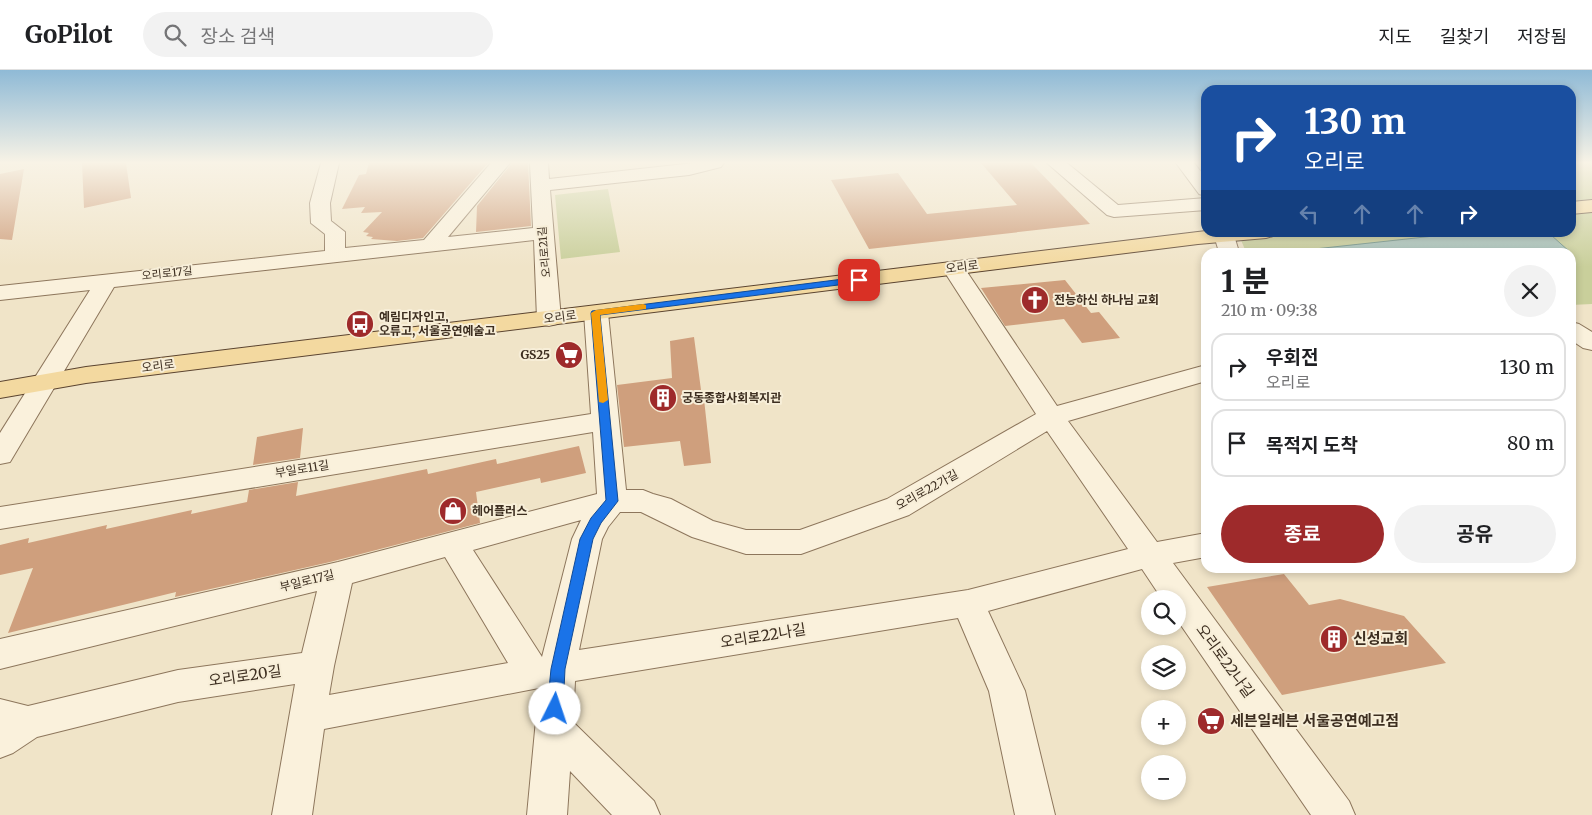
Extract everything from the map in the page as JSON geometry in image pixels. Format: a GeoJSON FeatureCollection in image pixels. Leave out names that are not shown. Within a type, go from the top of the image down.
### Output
{"type":"FeatureCollection","features":[{"type":"Feature","properties":{"kind":"main road"},"geometry":{"type":"LineString","coordinates":[[1576,208],[1592,206]]}},
{"type":"Feature","properties":{"kind":"main road","name":"오리로"},"geometry":{"type":"LineString","coordinates":[[0,390],[105,373],[953,268],[1240,237]]}},
{"type":"Feature","properties":{"kind":"street"},"geometry":{"type":"LineString","coordinates":[[321,198],[321,223],[335,232],[335,254]]}},
{"type":"Feature","properties":{"kind":"street"},"geometry":{"type":"LineString","coordinates":[[430,244],[471,198]]}},
{"type":"Feature","properties":{"kind":"street","name":"오리로21길"},"geometry":{"type":"LineString","coordinates":[[541,198],[549,319]]}},
{"type":"Feature","properties":{"kind":"street"},"geometry":{"type":"LineString","coordinates":[[1098,198],[1114,211],[1201,204]]}},
{"type":"Feature","properties":{"kind":"street","name":"오리로17길"},"geometry":{"type":"LineString","coordinates":[[0,293],[335,254],[542,233]]}},
{"type":"Feature","properties":{"kind":"street","name":"오리로22나길"},"geometry":{"type":"LineString","coordinates":[[953,268],[1051,417],[1335,815]]}},
{"type":"Feature","properties":{"kind":"street"},"geometry":{"type":"LineString","coordinates":[[0,455],[107,280]]}},
{"type":"Feature","properties":{"kind":"street"},"geometry":{"type":"LineString","coordinates":[[548,815],[554,729],[546,671],[587,539],[596,521],[612,501],[596,313]]}},
{"type":"Feature","properties":{"kind":"street"},"geometry":{"type":"LineString","coordinates":[[1576,318],[1592,317]]}},
{"type":"Feature","properties":{"kind":"street"},"geometry":{"type":"LineString","coordinates":[[1576,332],[1592,343]]}},
{"type":"Feature","properties":{"kind":"street","name":"오리로22가길"},"geometry":{"type":"LineString","coordinates":[[612,501],[643,502],[660,507],[703,530],[746,542],[801,542],[898,507],[1051,417],[1201,375]]}},
{"type":"Feature","properties":{"kind":"street","name":"부일로11길"},"geometry":{"type":"LineString","coordinates":[[0,518],[605,421]]}},
{"type":"Feature","properties":{"kind":"street","name":"부일로17길"},"geometry":{"type":"LineString","coordinates":[[0,654],[338,574],[612,501]]}},
{"type":"Feature","properties":{"kind":"street"},"geometry":{"type":"LineString","coordinates":[[453,544],[546,671]]}},
{"type":"Feature","properties":{"kind":"street","name":"오리로22나길"},"geometry":{"type":"LineString","coordinates":[[308,716],[546,671],[968,603],[1150,555],[1201,546]]}},
{"type":"Feature","properties":{"kind":"street"},"geometry":{"type":"LineString","coordinates":[[292,815],[316,666],[338,574]]}},
{"type":"Feature","properties":{"kind":"street"},"geometry":{"type":"LineString","coordinates":[[968,603],[1007,691],[1035,815]]}},
{"type":"Feature","properties":{"kind":"street","name":"오리로20길"},"geometry":{"type":"LineString","coordinates":[[9,727],[178,686],[316,666]]}},
{"type":"Feature","properties":{"kind":"street"},"geometry":{"type":"LineString","coordinates":[[554,729],[640,815]]}},
{"type":"Feature","properties":{"kind":"green space"},"geometry":{"type":"Polygon","coordinates":[[[555,198],[610,198],[620,252],[561,259],[555,198]]]}},
{"type":"Feature","properties":{"kind":"green space"},"geometry":{"type":"Polygon","coordinates":[[[1576,198],[1592,198],[1592,304],[1576,305],[1576,248],[1244,248],[1240,237],[1576,237],[1576,198]]]}},
{"type":"Feature","properties":{"kind":"water"},"geometry":{"type":"Polygon","coordinates":[[[1425,237],[1553,237],[1566,248],[1324,248],[1425,237]]]}},
{"type":"Feature","properties":{"kind":"building"},"geometry":{"type":"Polygon","coordinates":[[[0,198],[19,198],[12,240],[0,239],[0,198]]]}},
{"type":"Feature","properties":{"kind":"building"},"geometry":{"type":"Polygon","coordinates":[[[84,198],[131,198],[131,198],[84,208],[84,198]]]}},
{"type":"Feature","properties":{"kind":"building"},"geometry":{"type":"Polygon","coordinates":[[[348,198],[458,198],[423,238],[397,241],[371,239],[373,237],[366,236],[369,233],[363,232],[382,212],[361,213],[365,207],[342,209],[348,198]]]}},
{"type":"Feature","properties":{"kind":"building"},"geometry":{"type":"Polygon","coordinates":[[[484,198],[530,198],[531,226],[476,232],[477,206],[484,198]]]}},
{"type":"Feature","properties":{"kind":"building"},"geometry":{"type":"Polygon","coordinates":[[[841,198],[916,198],[927,214],[1017,205],[1011,198],[1065,198],[1090,224],[869,249],[841,198]]]}},
{"type":"Feature","properties":{"kind":"building","name":"전능하신 하나님 교회"},"geometry":{"type":"Polygon","coordinates":[[[1065,280],[1091,313],[1099,312],[1120,338],[1082,343],[1064,319],[1005,326],[981,288],[1065,280]]]}},
{"type":"Feature","properties":{"kind":"building","name":"궁동종합사회복지관"},"geometry":{"type":"Polygon","coordinates":[[[694,337],[701,390],[703,390],[711,463],[684,466],[680,441],[624,447],[617,385],[672,378],[670,341],[694,337]]]}},
{"type":"Feature","properties":{"kind":"building"},"geometry":{"type":"Polygon","coordinates":[[[303,428],[300,458],[253,465],[257,437],[303,428]]]}},
{"type":"Feature","properties":{"kind":"building"},"geometry":{"type":"Polygon","coordinates":[[[579,446],[586,473],[541,483],[540,478],[476,492],[480,523],[330,562],[175,597],[176,592],[8,633],[33,568],[0,575],[0,545],[29,538],[28,543],[107,525],[106,529],[192,510],[191,514],[247,502],[249,490],[298,482],[296,496],[427,469],[428,474],[496,459],[497,464],[579,446]]]}},
{"type":"Feature","properties":{"kind":"building","name":"신성교회"},"geometry":{"type":"Polygon","coordinates":[[[1284,574],[1309,605],[1340,599],[1404,616],[1446,663],[1282,695],[1207,587],[1284,574]]]}},
{"type":"Feature","properties":{"kind":"slow traffic"},"geometry":{"type":"LineString","coordinates":[[603,400],[596,313],[643,307]]}},
{"type":"Feature","properties":{"kind":"place","name":"전능하신 하나님 교회"},"geometry":{"type":"Point","coordinates":[1035,300]}},
{"type":"Feature","properties":{"kind":"place","name":"예림디자인고, 오류고, 서울공연예술고"},"geometry":{"type":"Point","coordinates":[360,324]}},
{"type":"Feature","properties":{"kind":"place","name":"GS25"},"geometry":{"type":"Point","coordinates":[569,355]}},
{"type":"Feature","properties":{"kind":"place","name":"궁동종합사회복지관"},"geometry":{"type":"Point","coordinates":[663,398]}},
{"type":"Feature","properties":{"kind":"place","name":"헤어플러스"},"geometry":{"type":"Point","coordinates":[453,511]}},
{"type":"Feature","properties":{"kind":"place","name":"신성교회"},"geometry":{"type":"Point","coordinates":[1334,639]}},
{"type":"Feature","properties":{"kind":"place","name":"세븐일레븐 서울공연예고점"},"geometry":{"type":"Point","coordinates":[1211,721]}},
{"type":"Feature","properties":{"kind":"route"},"geometry":{"type":"LineString","coordinates":[[555,709],[558,669],[587,539],[596,521],[612,501],[596,313],[859,280]]}}]}
